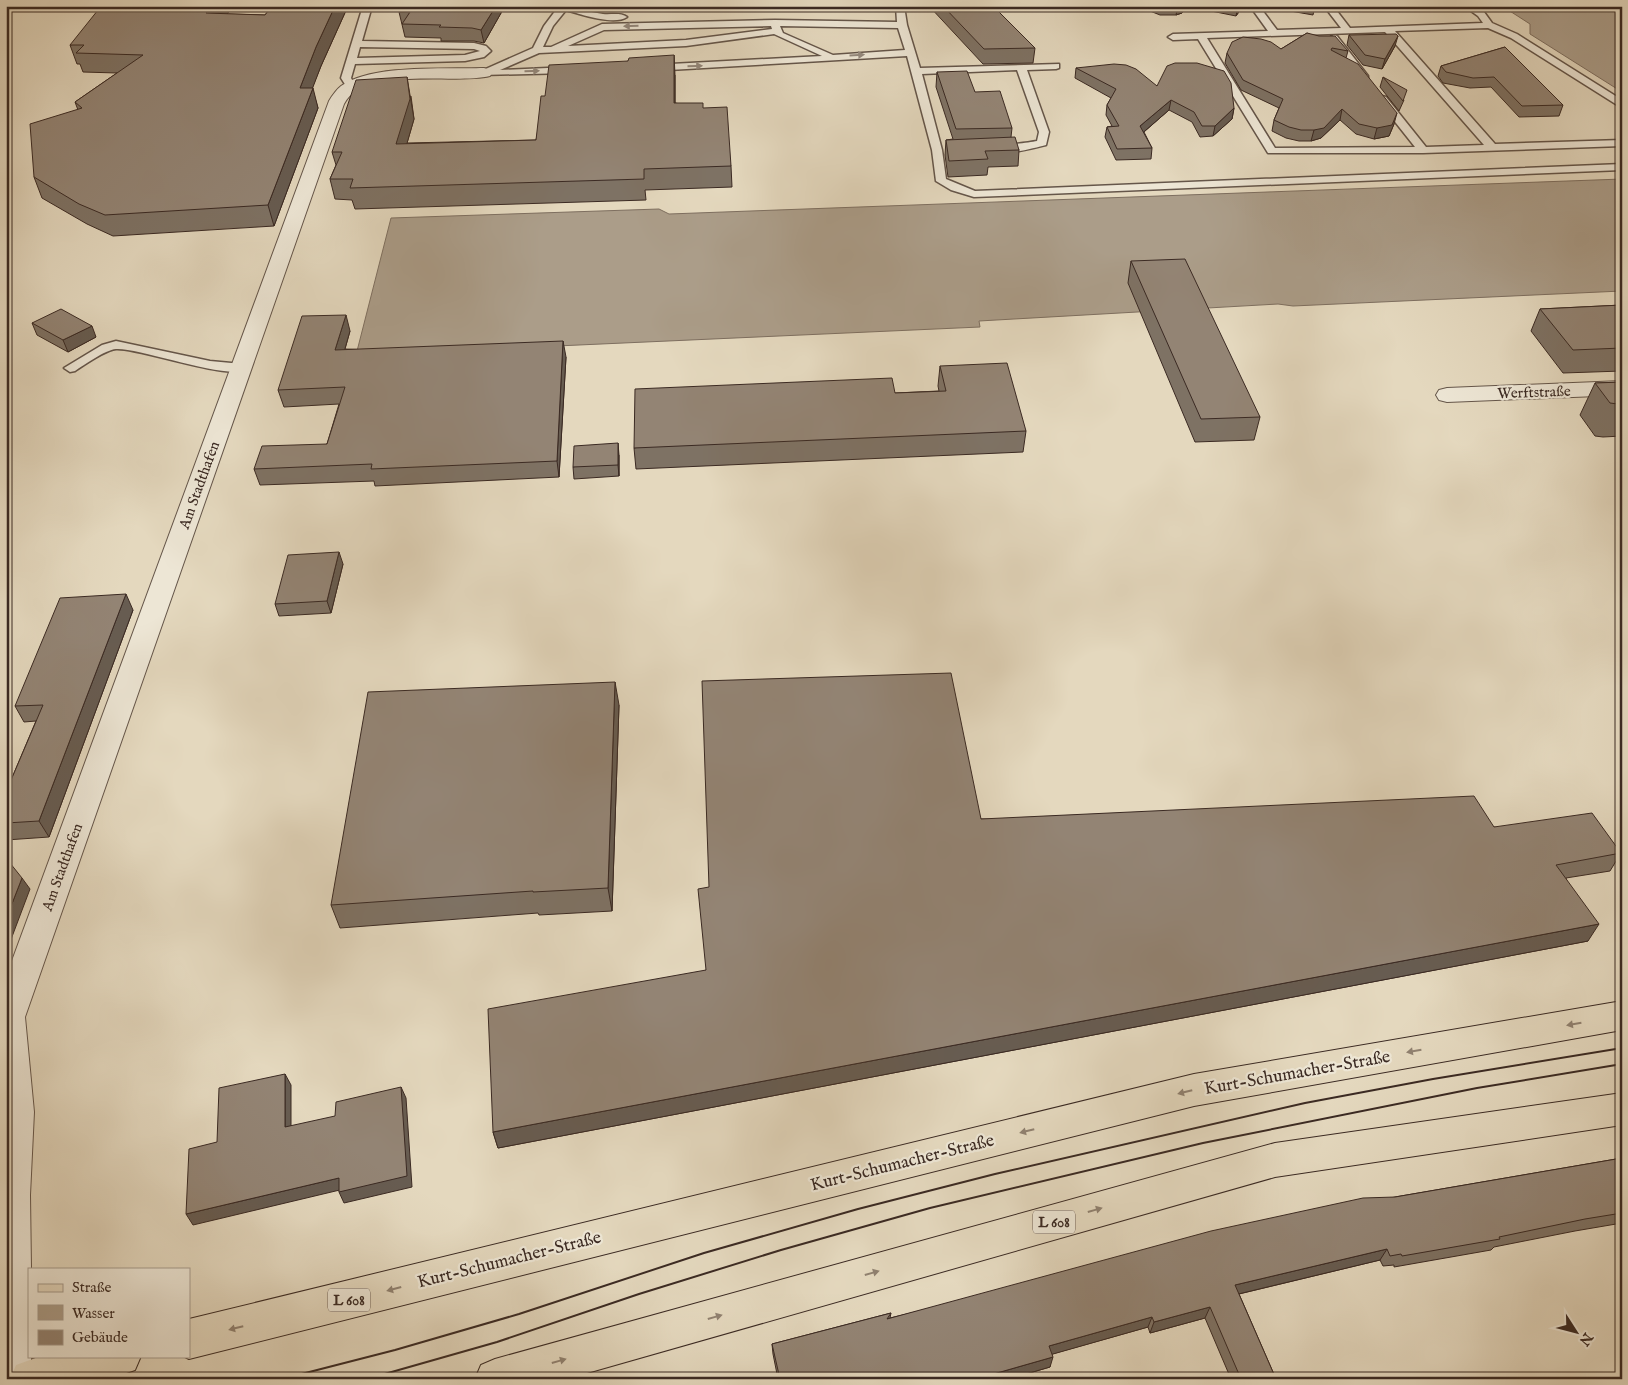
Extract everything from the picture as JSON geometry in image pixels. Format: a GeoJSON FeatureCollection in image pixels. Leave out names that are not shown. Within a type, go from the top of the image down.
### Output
{"type":"FeatureCollection","features":[{"type":"Feature","properties":{"kind":"main road","name":"Kurt-Schumacher-Straße"},"geometry":{"type":"LineString","coordinates":[[190,1339],[1194,1090],[1622,1015]]}},
{"type":"Feature","properties":{"kind":"main road","name":"L 608"},"geometry":{"type":"LineString","coordinates":[[495,1379],[1275,1160],[1622,1110]]}},
{"type":"Feature","properties":{"kind":"main road"},"geometry":{"type":"LineString","coordinates":[[30,1379],[113,1358]]}},
{"type":"Feature","properties":{"kind":"street"},"geometry":{"type":"LineString","coordinates":[[351,86],[371,79],[389,76],[484,73]]}},
{"type":"Feature","properties":{"kind":"street","name":"Am Stadthafen"},"geometry":{"type":"LineString","coordinates":[[11,1379],[12,1195],[16,1112],[7,1019],[336,104],[342,93],[351,86]]}},
{"type":"Feature","properties":{"kind":"street","name":"Werftstraße"},"geometry":{"type":"LineString","coordinates":[[1447,395],[1622,388]]}},
{"type":"Feature","properties":{"kind":"lane"},"geometry":{"type":"LineString","coordinates":[[351,86],[346,78],[353,61],[356,44],[368,6]]}},
{"type":"Feature","properties":{"kind":"lane"},"geometry":{"type":"LineString","coordinates":[[537,50],[549,26],[564,6],[603,17],[901,16]]}},
{"type":"Feature","properties":{"kind":"lane"},"geometry":{"type":"LineString","coordinates":[[1254,6],[1274,33]]}},
{"type":"Feature","properties":{"kind":"lane"},"geometry":{"type":"LineString","coordinates":[[1328,6],[1348,31]]}},
{"type":"Feature","properties":{"kind":"lane"},"geometry":{"type":"LineString","coordinates":[[1468,6],[1481,14],[1489,25]]}},
{"type":"Feature","properties":{"kind":"lane"},"geometry":{"type":"LineString","coordinates":[[555,48],[602,27],[776,27],[901,16]]}},
{"type":"Feature","properties":{"kind":"lane"},"geometry":{"type":"LineString","coordinates":[[901,16],[910,53],[941,150],[942,181],[955,188],[974,194],[1622,167]]}},
{"type":"Feature","properties":{"kind":"lane"},"geometry":{"type":"LineString","coordinates":[[1173,37],[1489,25],[1514,36],[1622,105]]}},
{"type":"Feature","properties":{"kind":"lane"},"geometry":{"type":"LineString","coordinates":[[484,73],[537,50],[686,44],[776,27]]}},
{"type":"Feature","properties":{"kind":"lane"},"geometry":{"type":"LineString","coordinates":[[776,27],[780,35],[832,57]]}},
{"type":"Feature","properties":{"kind":"lane"},"geometry":{"type":"LineString","coordinates":[[1388,29],[1444,96],[1492,147]]}},
{"type":"Feature","properties":{"kind":"lane"},"geometry":{"type":"LineString","coordinates":[[1328,32],[1423,150]]}},
{"type":"Feature","properties":{"kind":"lane"},"geometry":{"type":"LineString","coordinates":[[1201,36],[1272,151],[1423,150],[1622,143]]}},
{"type":"Feature","properties":{"kind":"lane"},"geometry":{"type":"LineString","coordinates":[[353,61],[465,58],[482,55],[486,51],[483,48],[474,46],[356,44]]}},
{"type":"Feature","properties":{"kind":"lane"},"geometry":{"type":"LineString","coordinates":[[644,68],[720,66],[910,53]]}},
{"type":"Feature","properties":{"kind":"lane"},"geometry":{"type":"LineString","coordinates":[[916,71],[1056,66]]}},
{"type":"Feature","properties":{"kind":"lane"},"geometry":{"type":"LineString","coordinates":[[984,149],[1022,148],[1042,143],[1044,132],[1021,67]]}},
{"type":"Feature","properties":{"kind":"lane"},"geometry":{"type":"LineString","coordinates":[[484,73],[578,70]]}},
{"type":"Feature","properties":{"kind":"lane"},"geometry":{"type":"LineString","coordinates":[[70,368],[106,348],[116,345],[210,365],[242,368]]}},
{"type":"Feature","properties":{"kind":"water"},"geometry":{"type":"Polygon","coordinates":[[[1502,6],[1622,6],[1622,92],[1530,34],[1530,24],[1502,6]]]}},
{"type":"Feature","properties":{"kind":"water"},"geometry":{"type":"Polygon","coordinates":[[[1622,179],[1622,291],[1293,306],[1278,304],[979,321],[980,327],[356,355],[391,218],[659,209],[669,214],[1622,179]]]}},
{"type":"Feature","properties":{"kind":"building"},"geometry":{"type":"Polygon","coordinates":[[[103,6],[212,6],[206,13],[265,15],[272,6],[335,6],[300,88],[313,88],[268,205],[105,215],[79,204],[34,177],[30,124],[82,108],[75,102],[143,55],[76,53],[84,45],[70,45],[103,6]]]}},
{"type":"Feature","properties":{"kind":"building"},"geometry":{"type":"Polygon","coordinates":[[[401,6],[496,6],[481,30],[439,27],[441,25],[402,24],[410,12],[399,12],[401,6]]]}},
{"type":"Feature","properties":{"kind":"building"},"geometry":{"type":"Polygon","coordinates":[[[943,6],[993,6],[1035,48],[984,49],[943,6]]]}},
{"type":"Feature","properties":{"kind":"building"},"geometry":{"type":"Polygon","coordinates":[[[1307,33],[1319,36],[1335,36],[1348,51],[1332,48],[1331,50],[1358,64],[1397,113],[1392,125],[1377,128],[1359,124],[1342,109],[1324,128],[1314,130],[1301,130],[1289,127],[1274,120],[1283,99],[1243,80],[1227,53],[1232,42],[1243,37],[1271,42],[1281,49],[1307,33]]]}},
{"type":"Feature","properties":{"kind":"building"},"geometry":{"type":"Polygon","coordinates":[[[1396,34],[1398,36],[1385,59],[1365,55],[1349,35],[1396,34]]]}},
{"type":"Feature","properties":{"kind":"building"},"geometry":{"type":"Polygon","coordinates":[[[1505,47],[1563,105],[1522,106],[1494,77],[1473,78],[1446,72],[1441,66],[1505,47]]]}},
{"type":"Feature","properties":{"kind":"building"},"geometry":{"type":"Polygon","coordinates":[[[674,55],[674,103],[703,103],[703,108],[727,107],[731,166],[644,169],[644,179],[350,188],[353,179],[330,179],[342,152],[332,152],[356,80],[407,77],[410,99],[396,144],[536,140],[541,96],[545,96],[549,65],[628,61],[629,58],[674,55]]]}},
{"type":"Feature","properties":{"kind":"building"},"geometry":{"type":"Polygon","coordinates":[[[1175,63],[1197,63],[1224,71],[1231,83],[1234,108],[1215,126],[1202,126],[1194,112],[1171,100],[1140,126],[1152,148],[1117,149],[1107,127],[1119,126],[1107,105],[1116,89],[1076,68],[1114,64],[1126,65],[1136,69],[1157,86],[1167,66],[1175,63]]]}},
{"type":"Feature","properties":{"kind":"building"},"geometry":{"type":"Polygon","coordinates":[[[967,71],[975,92],[1000,91],[1012,128],[956,129],[937,72],[967,71]]]}},
{"type":"Feature","properties":{"kind":"building"},"geometry":{"type":"Polygon","coordinates":[[[1383,77],[1407,90],[1403,101],[1383,77]]]}},
{"type":"Feature","properties":{"kind":"building"},"geometry":{"type":"Polygon","coordinates":[[[1015,137],[1019,150],[985,151],[988,159],[949,161],[946,140],[1015,137]]]}},
{"type":"Feature","properties":{"kind":"building"},"geometry":{"type":"Polygon","coordinates":[[[1185,259],[1260,417],[1201,419],[1131,261],[1185,259]]]}},
{"type":"Feature","properties":{"kind":"building"},"geometry":{"type":"Polygon","coordinates":[[[1622,305],[1622,348],[1573,350],[1540,309],[1622,305]]]}},
{"type":"Feature","properties":{"kind":"building"},"geometry":{"type":"Polygon","coordinates":[[[61,309],[92,326],[63,340],[32,323],[61,309]]]}},
{"type":"Feature","properties":{"kind":"building"},"geometry":{"type":"Polygon","coordinates":[[[346,315],[335,350],[563,341],[557,461],[371,469],[372,464],[254,469],[262,446],[327,444],[345,387],[278,390],[302,316],[346,315]]]}},
{"type":"Feature","properties":{"kind":"building"},"geometry":{"type":"Polygon","coordinates":[[[1007,363],[1026,431],[634,448],[635,389],[892,378],[895,393],[946,391],[940,366],[1007,363]]]}},
{"type":"Feature","properties":{"kind":"building"},"geometry":{"type":"Polygon","coordinates":[[[1622,382],[1622,404],[1610,403],[1595,383],[1622,382]]]}},
{"type":"Feature","properties":{"kind":"building"},"geometry":{"type":"Polygon","coordinates":[[[618,443],[618,465],[573,467],[574,446],[618,443]]]}},
{"type":"Feature","properties":{"kind":"building"},"geometry":{"type":"Polygon","coordinates":[[[339,552],[327,601],[275,604],[288,555],[339,552]]]}},
{"type":"Feature","properties":{"kind":"building"},"geometry":{"type":"Polygon","coordinates":[[[126,594],[39,821],[6,823],[6,792],[43,705],[15,706],[60,598],[126,594]]]}},
{"type":"Feature","properties":{"kind":"building"},"geometry":{"type":"Polygon","coordinates":[[[951,673],[981,819],[1474,796],[1494,827],[1592,813],[1621,853],[1556,865],[1599,924],[493,1132],[488,1009],[706,970],[698,889],[709,887],[702,681],[951,673]]]}},
{"type":"Feature","properties":{"kind":"building"},"geometry":{"type":"Polygon","coordinates":[[[615,682],[608,888],[533,891],[331,905],[368,692],[615,682]]]}},
{"type":"Feature","properties":{"kind":"building"},"geometry":{"type":"Polygon","coordinates":[[[6,858],[22,878],[6,919],[6,858]]]}},
{"type":"Feature","properties":{"kind":"building"},"geometry":{"type":"Polygon","coordinates":[[[285,1074],[285,1127],[335,1116],[336,1102],[401,1087],[407,1176],[339,1192],[339,1178],[186,1214],[189,1149],[217,1142],[219,1088],[285,1074]]]}},
{"type":"Feature","properties":{"kind":"building"},"geometry":{"type":"Polygon","coordinates":[[[1622,1158],[1622,1213],[1499,1237],[1500,1239],[1402,1256],[1401,1254],[1390,1256],[1387,1249],[1235,1285],[1276,1379],[1241,1379],[1210,1307],[1154,1322],[1152,1317],[1049,1346],[1053,1357],[976,1379],[780,1379],[772,1344],[891,1313],[887,1319],[1211,1231],[1363,1198],[1395,1197],[1622,1158]]]}},
{"type":"Feature","properties":{"kind":"tram line"},"geometry":{"type":"LineString","coordinates":[[282,1379],[395,1350],[519,1314],[704,1253],[858,1209],[995,1174],[1305,1103],[1433,1079],[1622,1048]]}},
{"type":"Feature","properties":{"kind":"tram line"},"geometry":{"type":"LineString","coordinates":[[367,1379],[497,1342],[639,1294],[781,1250],[930,1208],[1203,1143],[1477,1088],[1622,1064]]}}]}
